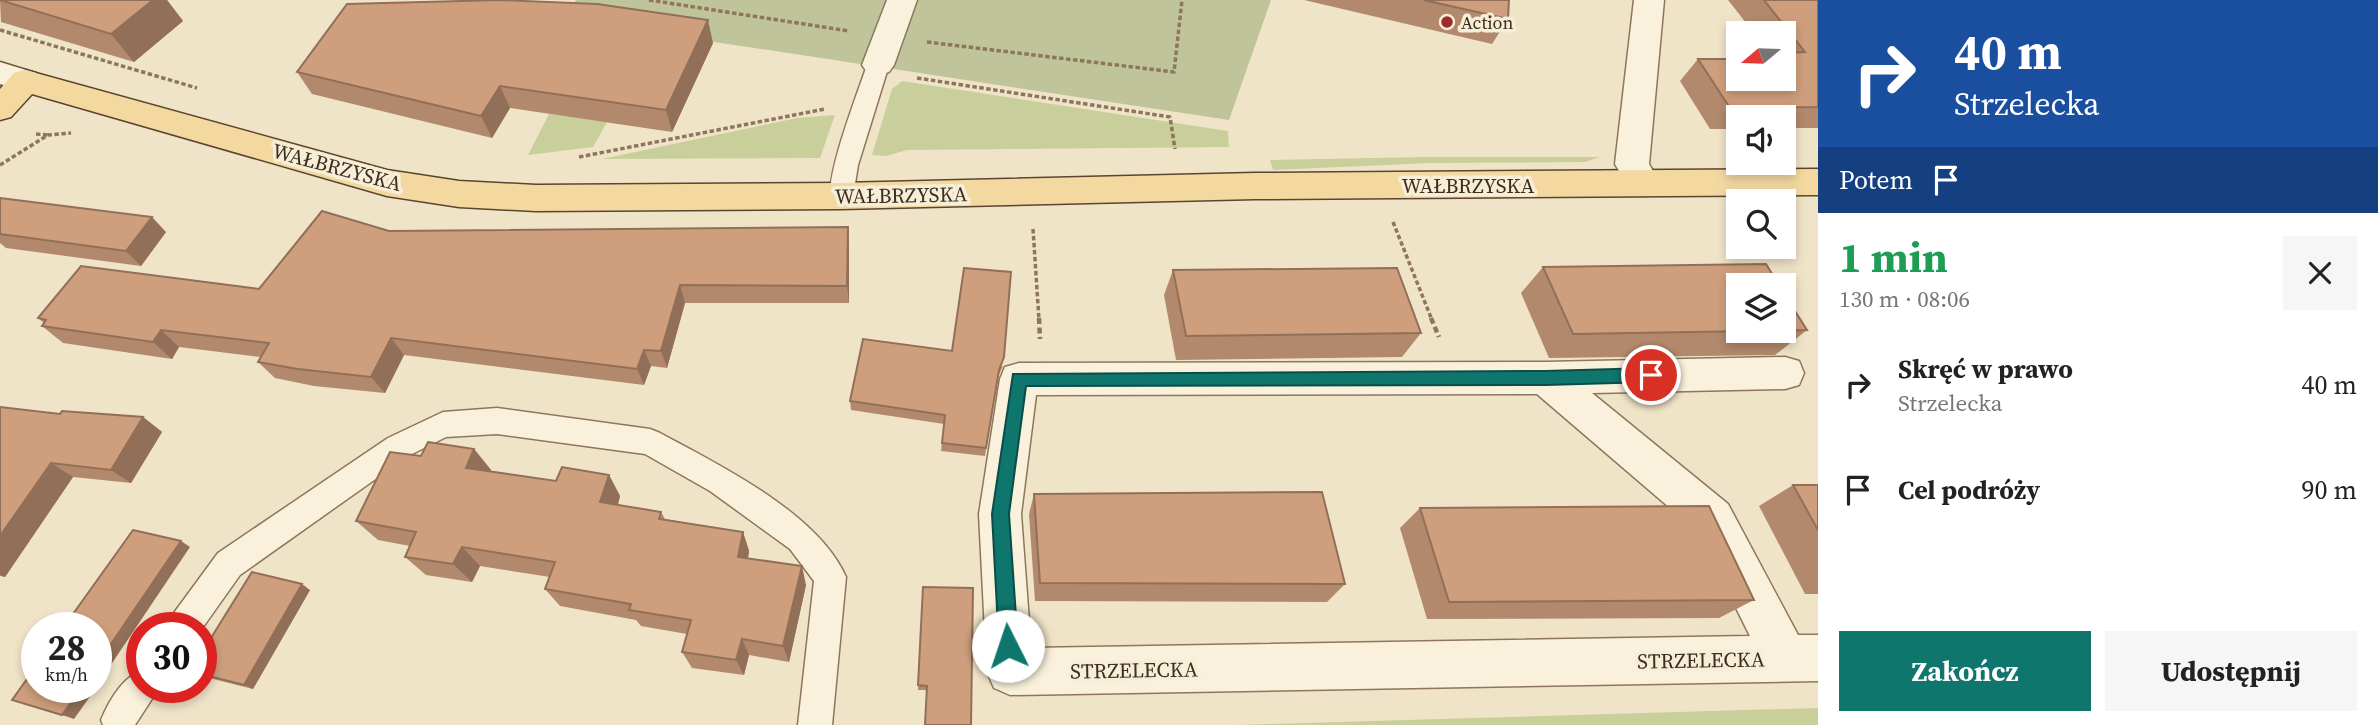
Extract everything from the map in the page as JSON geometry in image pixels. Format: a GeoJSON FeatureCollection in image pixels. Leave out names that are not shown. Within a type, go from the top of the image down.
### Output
{"type":"FeatureCollection","features":[{"type":"Feature","properties":{"kind":"main road","name":"WAŁBRZYSKA"},"geometry":{"type":"LineString","coordinates":[[13,77],[387,183],[459,194],[536,198],[841,196],[1255,186],[1818,182]]}},
{"type":"Feature","properties":{"kind":"main road"},"geometry":{"type":"LineString","coordinates":[[0,109],[13,77]]}},
{"type":"Feature","properties":{"kind":"street"},"geometry":{"type":"LineString","coordinates":[[883,51],[902,0]]}},
{"type":"Feature","properties":{"kind":"street"},"geometry":{"type":"LineString","coordinates":[[1643,183],[1632,164],[1649,0]]}},
{"type":"Feature","properties":{"kind":"street","name":"STRZELECKA"},"geometry":{"type":"LineString","coordinates":[[1785,373],[1545,378],[1019,379],[1000,514],[1010,672],[1802,658]]}},
{"type":"Feature","properties":{"kind":"street","name":"STRZELECKA"},"geometry":{"type":"LineString","coordinates":[[1545,378],[1713,517],[1802,658]]}},
{"type":"Feature","properties":{"kind":"lane"},"geometry":{"type":"LineString","coordinates":[[841,196],[846,165],[883,51]]}},
{"type":"Feature","properties":{"kind":"lane"},"geometry":{"type":"LineString","coordinates":[[194,612],[229,564],[398,447],[443,425],[497,421],[650,442],[721,481],[801,539],[830,577],[815,725]]}},
{"type":"Feature","properties":{"kind":"lane"},"geometry":{"type":"LineString","coordinates":[[118,720],[130,703]]}},
{"type":"Feature","properties":{"kind":"path"},"geometry":{"type":"LineString","coordinates":[[649,0],[883,51],[1174,72],[1182,0]]}},
{"type":"Feature","properties":{"kind":"path"},"geometry":{"type":"LineString","coordinates":[[1,32],[205,90]]}},
{"type":"Feature","properties":{"kind":"path"},"geometry":{"type":"LineString","coordinates":[[911,77],[1170,117],[1176,154]]}},
{"type":"Feature","properties":{"kind":"path"},"geometry":{"type":"LineString","coordinates":[[581,156],[800,112],[865,102]]}},
{"type":"Feature","properties":{"kind":"path"},"geometry":{"type":"LineString","coordinates":[[36,134],[48,135]]}},
{"type":"Feature","properties":{"kind":"path"},"geometry":{"type":"LineString","coordinates":[[1392,218],[1454,378]]}},
{"type":"Feature","properties":{"kind":"path"},"geometry":{"type":"LineString","coordinates":[[1033,222],[1044,379]]}},
{"type":"Feature","properties":{"kind":"green space"},"geometry":{"type":"Polygon","coordinates":[[[576,0],[1271,0],[1229,120],[564,19],[576,0]]]}},
{"type":"Feature","properties":{"kind":"green space"},"geometry":{"type":"Polygon","coordinates":[[[902,81],[1228,131],[1229,147],[907,150],[886,156],[872,155],[892,89],[902,81]]]}},
{"type":"Feature","properties":{"kind":"green space"},"geometry":{"type":"Polygon","coordinates":[[[549,114],[607,122],[593,147],[528,155],[549,114]]]}},
{"type":"Feature","properties":{"kind":"green space"},"geometry":{"type":"Polygon","coordinates":[[[835,115],[820,158],[602,159],[797,118],[835,115]]]}},
{"type":"Feature","properties":{"kind":"green space"},"geometry":{"type":"Polygon","coordinates":[[[1600,157],[1585,162],[1431,163],[1273,170],[1270,160],[1600,157]]]}},
{"type":"Feature","properties":{"kind":"green space"},"geometry":{"type":"Polygon","coordinates":[[[1818,708],[1818,725],[1234,725],[1818,708]]]}},
{"type":"Feature","properties":{"kind":"building"},"geometry":{"type":"Polygon","coordinates":[[[0,0],[153,0],[111,34],[0,0]]]}},
{"type":"Feature","properties":{"kind":"building"},"geometry":{"type":"Polygon","coordinates":[[[499,0],[597,4],[708,20],[666,110],[500,86],[481,116],[297,72],[347,4],[499,0]]]}},
{"type":"Feature","properties":{"kind":"building"},"geometry":{"type":"Polygon","coordinates":[[[1424,0],[1509,0],[1508,19],[1424,0]]]}},
{"type":"Feature","properties":{"kind":"building"},"geometry":{"type":"Polygon","coordinates":[[[1764,0],[1818,0],[1818,107],[1728,105],[1698,59],[1726,59],[1726,91],[1796,91],[1796,52],[1805,52],[1796,41],[1796,21],[1781,21],[1764,0]]]}},
{"type":"Feature","properties":{"kind":"building"},"geometry":{"type":"Polygon","coordinates":[[[0,198],[152,217],[126,251],[0,234],[0,198]]]}},
{"type":"Feature","properties":{"kind":"building"},"geometry":{"type":"Polygon","coordinates":[[[322,211],[389,231],[848,227],[847,286],[680,285],[661,351],[644,350],[637,369],[391,338],[371,377],[258,362],[269,343],[161,330],[153,342],[42,326],[46,320],[38,318],[81,266],[259,289],[322,211]]]}},
{"type":"Feature","properties":{"kind":"building"},"geometry":{"type":"Polygon","coordinates":[[[1766,264],[1772,273],[1726,273],[1726,331],[1573,334],[1543,267],[1766,264]]]}},
{"type":"Feature","properties":{"kind":"building"},"geometry":{"type":"Polygon","coordinates":[[[964,268],[1011,272],[1004,357],[999,370],[986,448],[942,443],[945,415],[850,401],[863,339],[952,351],[964,268]]]}},
{"type":"Feature","properties":{"kind":"building"},"geometry":{"type":"Polygon","coordinates":[[[1397,268],[1421,333],[1186,336],[1173,270],[1397,268]]]}},
{"type":"Feature","properties":{"kind":"building"},"geometry":{"type":"Polygon","coordinates":[[[1796,313],[1807,330],[1796,330],[1796,313]]]}},
{"type":"Feature","properties":{"kind":"building"},"geometry":{"type":"Polygon","coordinates":[[[0,407],[60,414],[62,411],[143,417],[111,470],[51,463],[0,536],[0,407]]]}},
{"type":"Feature","properties":{"kind":"building"},"geometry":{"type":"Polygon","coordinates":[[[428,442],[474,449],[466,468],[556,481],[562,467],[609,475],[600,502],[661,512],[659,519],[743,532],[738,557],[802,566],[783,646],[742,639],[736,660],[682,652],[691,620],[629,610],[631,604],[545,589],[555,562],[462,547],[453,564],[405,557],[416,532],[356,521],[390,452],[421,456],[428,442]]]}},
{"type":"Feature","properties":{"kind":"building"},"geometry":{"type":"Polygon","coordinates":[[[1793,485],[1818,485],[1818,530],[1793,485]]]}},
{"type":"Feature","properties":{"kind":"building"},"geometry":{"type":"Polygon","coordinates":[[[1322,492],[1345,584],[1040,583],[1034,494],[1322,492]]]}},
{"type":"Feature","properties":{"kind":"building"},"geometry":{"type":"Polygon","coordinates":[[[1709,506],[1754,600],[1449,602],[1420,508],[1709,506]]]}},
{"type":"Feature","properties":{"kind":"building"},"geometry":{"type":"Polygon","coordinates":[[[133,530],[181,541],[133,612],[126,612],[126,622],[112,642],[112,612],[74,612],[133,530]]]}},
{"type":"Feature","properties":{"kind":"building"},"geometry":{"type":"Polygon","coordinates":[[[252,572],[302,584],[244,685],[217,678],[217,628],[252,572]]]}},
{"type":"Feature","properties":{"kind":"building"},"geometry":{"type":"Polygon","coordinates":[[[923,587],[973,588],[971,725],[925,725],[927,686],[918,685],[923,587]]]}},
{"type":"Feature","properties":{"kind":"building"},"geometry":{"type":"Polygon","coordinates":[[[21,687],[21,703],[12,700],[21,687]]]}},
{"type":"Feature","properties":{"kind":"building"},"geometry":{"type":"Polygon","coordinates":[[[22,703],[70,703],[62,715],[22,703]]]}},
{"type":"Feature","properties":{"kind":"place","name":"Action"},"geometry":{"type":"Point","coordinates":[1447,22]}},
{"type":"Feature","properties":{"kind":"route"},"geometry":{"type":"LineString","coordinates":[[1008,646],[1000,514],[1019,379],[1545,378],[1651,375]]}}]}
